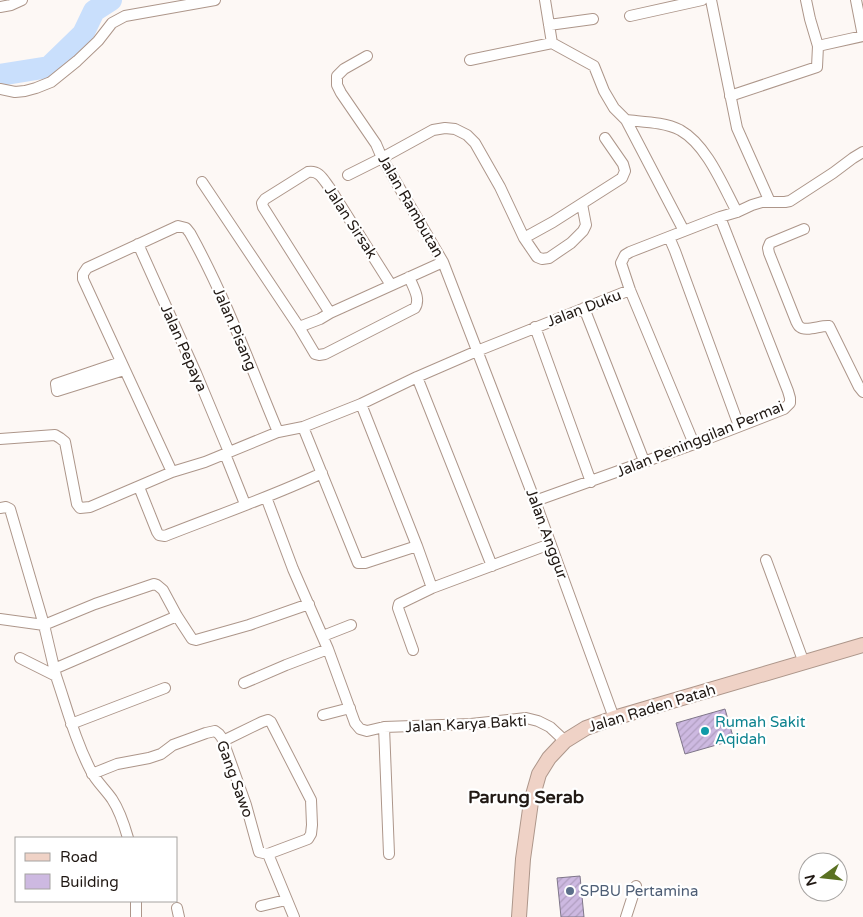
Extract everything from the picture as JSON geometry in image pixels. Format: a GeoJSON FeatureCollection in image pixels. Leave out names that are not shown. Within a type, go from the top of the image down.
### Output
{"type":"FeatureCollection","features":[{"type":"Feature","properties":{"kind":"main road","name":"Jalan Raden Patah"},"geometry":{"type":"LineString","coordinates":[[519,917],[523,859],[533,792],[539,774],[549,758],[565,741],[586,728],[614,718],[863,645]]}},
{"type":"Feature","properties":{"kind":"street"},"geometry":{"type":"LineString","coordinates":[[0,7],[22,0]]}},
{"type":"Feature","properties":{"kind":"street"},"geometry":{"type":"LineString","coordinates":[[0,89],[15,92],[24,91],[51,82],[77,62],[98,41],[112,23],[125,16],[215,0]]}},
{"type":"Feature","properties":{"kind":"street"},"geometry":{"type":"LineString","coordinates":[[544,0],[552,43]]}},
{"type":"Feature","properties":{"kind":"street"},"geometry":{"type":"LineString","coordinates":[[630,16],[702,0]]}},
{"type":"Feature","properties":{"kind":"street"},"geometry":{"type":"LineString","coordinates":[[711,0],[738,128],[766,202]]}},
{"type":"Feature","properties":{"kind":"street"},"geometry":{"type":"LineString","coordinates":[[730,96],[817,67],[818,46],[806,0]]}},
{"type":"Feature","properties":{"kind":"street"},"geometry":{"type":"LineString","coordinates":[[818,46],[863,36],[856,0]]}},
{"type":"Feature","properties":{"kind":"street"},"geometry":{"type":"LineString","coordinates":[[549,25],[592,19]]}},
{"type":"Feature","properties":{"kind":"street"},"geometry":{"type":"LineString","coordinates":[[470,60],[552,43],[591,63],[614,108],[624,118],[684,231]]}},
{"type":"Feature","properties":{"kind":"street","name":"Jalan Rambutan"},"geometry":{"type":"LineString","coordinates":[[367,56],[344,69],[337,76],[337,86],[376,144],[382,158],[443,262],[477,351]]}},
{"type":"Feature","properties":{"kind":"street"},"geometry":{"type":"LineString","coordinates":[[624,118],[667,126],[679,130],[693,140],[711,163],[737,212]]}},
{"type":"Feature","properties":{"kind":"street"},"geometry":{"type":"LineString","coordinates":[[348,175],[433,130],[455,129],[467,135],[475,143],[500,187],[524,238],[537,257],[542,259],[549,258],[584,231],[586,225],[582,204]]}},
{"type":"Feature","properties":{"kind":"street"},"geometry":{"type":"LineString","coordinates":[[524,238],[622,178],[625,172],[623,164],[605,138]]}},
{"type":"Feature","properties":{"kind":"street","name":"Jalan Duku"},"geometry":{"type":"LineString","coordinates":[[477,351],[630,290],[621,263],[625,254],[752,205],[766,202],[790,201],[863,152]]}},
{"type":"Feature","properties":{"kind":"street","name":"Jalan Sirsak"},"geometry":{"type":"LineString","coordinates":[[330,312],[262,203],[264,199],[308,172],[316,172],[329,187],[391,285]]}},
{"type":"Feature","properties":{"kind":"street"},"geometry":{"type":"LineString","coordinates":[[202,182],[316,354],[325,354],[415,308],[418,303],[409,277]]}},
{"type":"Feature","properties":{"kind":"street","name":"Jalan Peninggilan Permai"},"geometry":{"type":"LineString","coordinates":[[535,501],[694,444],[784,409],[790,403],[790,398],[720,217]]}},
{"type":"Feature","properties":{"kind":"street","name":"Jalan Pisang"},"geometry":{"type":"LineString","coordinates":[[138,244],[178,226],[186,228],[214,280],[278,432]]}},
{"type":"Feature","properties":{"kind":"street"},"geometry":{"type":"LineString","coordinates":[[804,229],[770,243],[769,253],[801,328],[806,330],[824,325],[829,326],[863,392]]}},
{"type":"Feature","properties":{"kind":"street"},"geometry":{"type":"LineString","coordinates":[[669,237],[739,426]]}},
{"type":"Feature","properties":{"kind":"street"},"geometry":{"type":"LineString","coordinates":[[138,244],[87,268],[83,274],[83,279],[172,472]]}},
{"type":"Feature","properties":{"kind":"street","name":"Jalan Pepaya"},"geometry":{"type":"LineString","coordinates":[[138,244],[196,373],[227,453]]}},
{"type":"Feature","properties":{"kind":"street"},"geometry":{"type":"LineString","coordinates":[[299,327],[443,262]]}},
{"type":"Feature","properties":{"kind":"street"},"geometry":{"type":"LineString","coordinates":[[630,290],[694,444]]}},
{"type":"Feature","properties":{"kind":"street"},"geometry":{"type":"LineString","coordinates":[[584,308],[644,461]]}},
{"type":"Feature","properties":{"kind":"street"},"geometry":{"type":"LineString","coordinates":[[535,327],[591,482]]}},
{"type":"Feature","properties":{"kind":"street"},"geometry":{"type":"LineString","coordinates":[[0,439],[55,435],[60,438],[64,442],[77,504],[80,508],[90,508],[172,472],[205,462],[278,432],[303,427],[361,404],[477,351]]}},
{"type":"Feature","properties":{"kind":"street","name":"Jalan Anggur"},"geometry":{"type":"LineString","coordinates":[[477,351],[535,501],[614,718]]}},
{"type":"Feature","properties":{"kind":"street"},"geometry":{"type":"LineString","coordinates":[[123,366],[57,391],[56,384],[123,366]]}},
{"type":"Feature","properties":{"kind":"street"},"geometry":{"type":"LineString","coordinates":[[418,377],[492,566]]}},
{"type":"Feature","properties":{"kind":"street"},"geometry":{"type":"LineString","coordinates":[[361,404],[432,588]]}},
{"type":"Feature","properties":{"kind":"street"},"geometry":{"type":"LineString","coordinates":[[303,427],[358,562],[365,563],[417,546]]}},
{"type":"Feature","properties":{"kind":"street"},"geometry":{"type":"LineString","coordinates":[[227,453],[245,504]]}},
{"type":"Feature","properties":{"kind":"street"},"geometry":{"type":"LineString","coordinates":[[139,487],[157,532],[165,536],[266,497],[322,472]]}},
{"type":"Feature","properties":{"kind":"street"},"geometry":{"type":"LineString","coordinates":[[266,497],[290,562],[323,636],[350,708],[323,715]]}},
{"type":"Feature","properties":{"kind":"street"},"geometry":{"type":"LineString","coordinates":[[0,508],[6,507],[10,509],[44,625],[55,672],[83,755],[92,774],[117,808],[128,837]]}},
{"type":"Feature","properties":{"kind":"street"},"geometry":{"type":"LineString","coordinates":[[413,650],[398,608],[399,604],[432,588],[550,544]]}},
{"type":"Feature","properties":{"kind":"street"},"geometry":{"type":"LineString","coordinates":[[766,560],[804,663]]}},
{"type":"Feature","properties":{"kind":"street"},"geometry":{"type":"LineString","coordinates":[[0,619],[44,625],[95,604],[154,584],[163,590],[192,639],[196,640],[250,625],[309,604]]}},
{"type":"Feature","properties":{"kind":"street"},"geometry":{"type":"LineString","coordinates":[[20,658],[55,672],[177,616]]}},
{"type":"Feature","properties":{"kind":"street"},"geometry":{"type":"LineString","coordinates":[[323,636],[351,625]]}},
{"type":"Feature","properties":{"kind":"street"},"geometry":{"type":"LineString","coordinates":[[244,683],[328,649]]}},
{"type":"Feature","properties":{"kind":"street"},"geometry":{"type":"LineString","coordinates":[[71,724],[165,688]]}},
{"type":"Feature","properties":{"kind":"street","name":"Jalan Karya Bakti"},"geometry":{"type":"LineString","coordinates":[[350,708],[355,724],[360,729],[367,731],[384,727],[471,724],[526,718],[550,727],[565,741]]}},
{"type":"Feature","properties":{"kind":"street"},"geometry":{"type":"LineString","coordinates":[[223,741],[262,722],[268,720],[271,722],[310,800],[312,825],[311,834],[308,838],[268,854]]}},
{"type":"Feature","properties":{"kind":"street"},"geometry":{"type":"LineString","coordinates":[[384,727],[389,854]]}},
{"type":"Feature","properties":{"kind":"street","name":"Gang Sawo"},"geometry":{"type":"LineString","coordinates":[[92,774],[117,764],[161,754],[173,745],[215,731],[223,741],[244,799],[259,852],[268,854],[294,917]]}},
{"type":"Feature","properties":{"kind":"street"},"geometry":{"type":"LineString","coordinates":[[626,917],[636,886]]}},
{"type":"Feature","properties":{"kind":"street"},"geometry":{"type":"LineString","coordinates":[[261,906],[286,900]]}},
{"type":"Feature","properties":{"kind":"street"},"geometry":{"type":"LineString","coordinates":[[136,902],[136,917]]}},
{"type":"Feature","properties":{"kind":"building","name":"Rumah Sakit Aqidah"},"geometry":{"type":"Polygon","coordinates":[[[725,709],[734,740],[685,754],[676,723],[725,709]]]}},
{"type":"Feature","properties":{"kind":"building","name":"SPBU Pertamina"},"geometry":{"type":"Polygon","coordinates":[[[580,876],[584,917],[561,917],[557,878],[580,876]]]}},
{"type":"Feature","properties":{"kind":"waterway"},"geometry":{"type":"LineString","coordinates":[[0,75],[49,67],[83,34],[94,11],[111,0]]}},
{"type":"Feature","properties":{"kind":"place","name":"Rumah Sakit Aqidah"},"geometry":{"type":"Point","coordinates":[705,731]}},
{"type":"Feature","properties":{"kind":"place","name":"SPBU Pertamina"},"geometry":{"type":"Point","coordinates":[570,891]}},
{"type":"Feature","properties":{"kind":"district","name":"Parung Serab"},"geometry":{"type":"Point","coordinates":[526,797]}}]}
